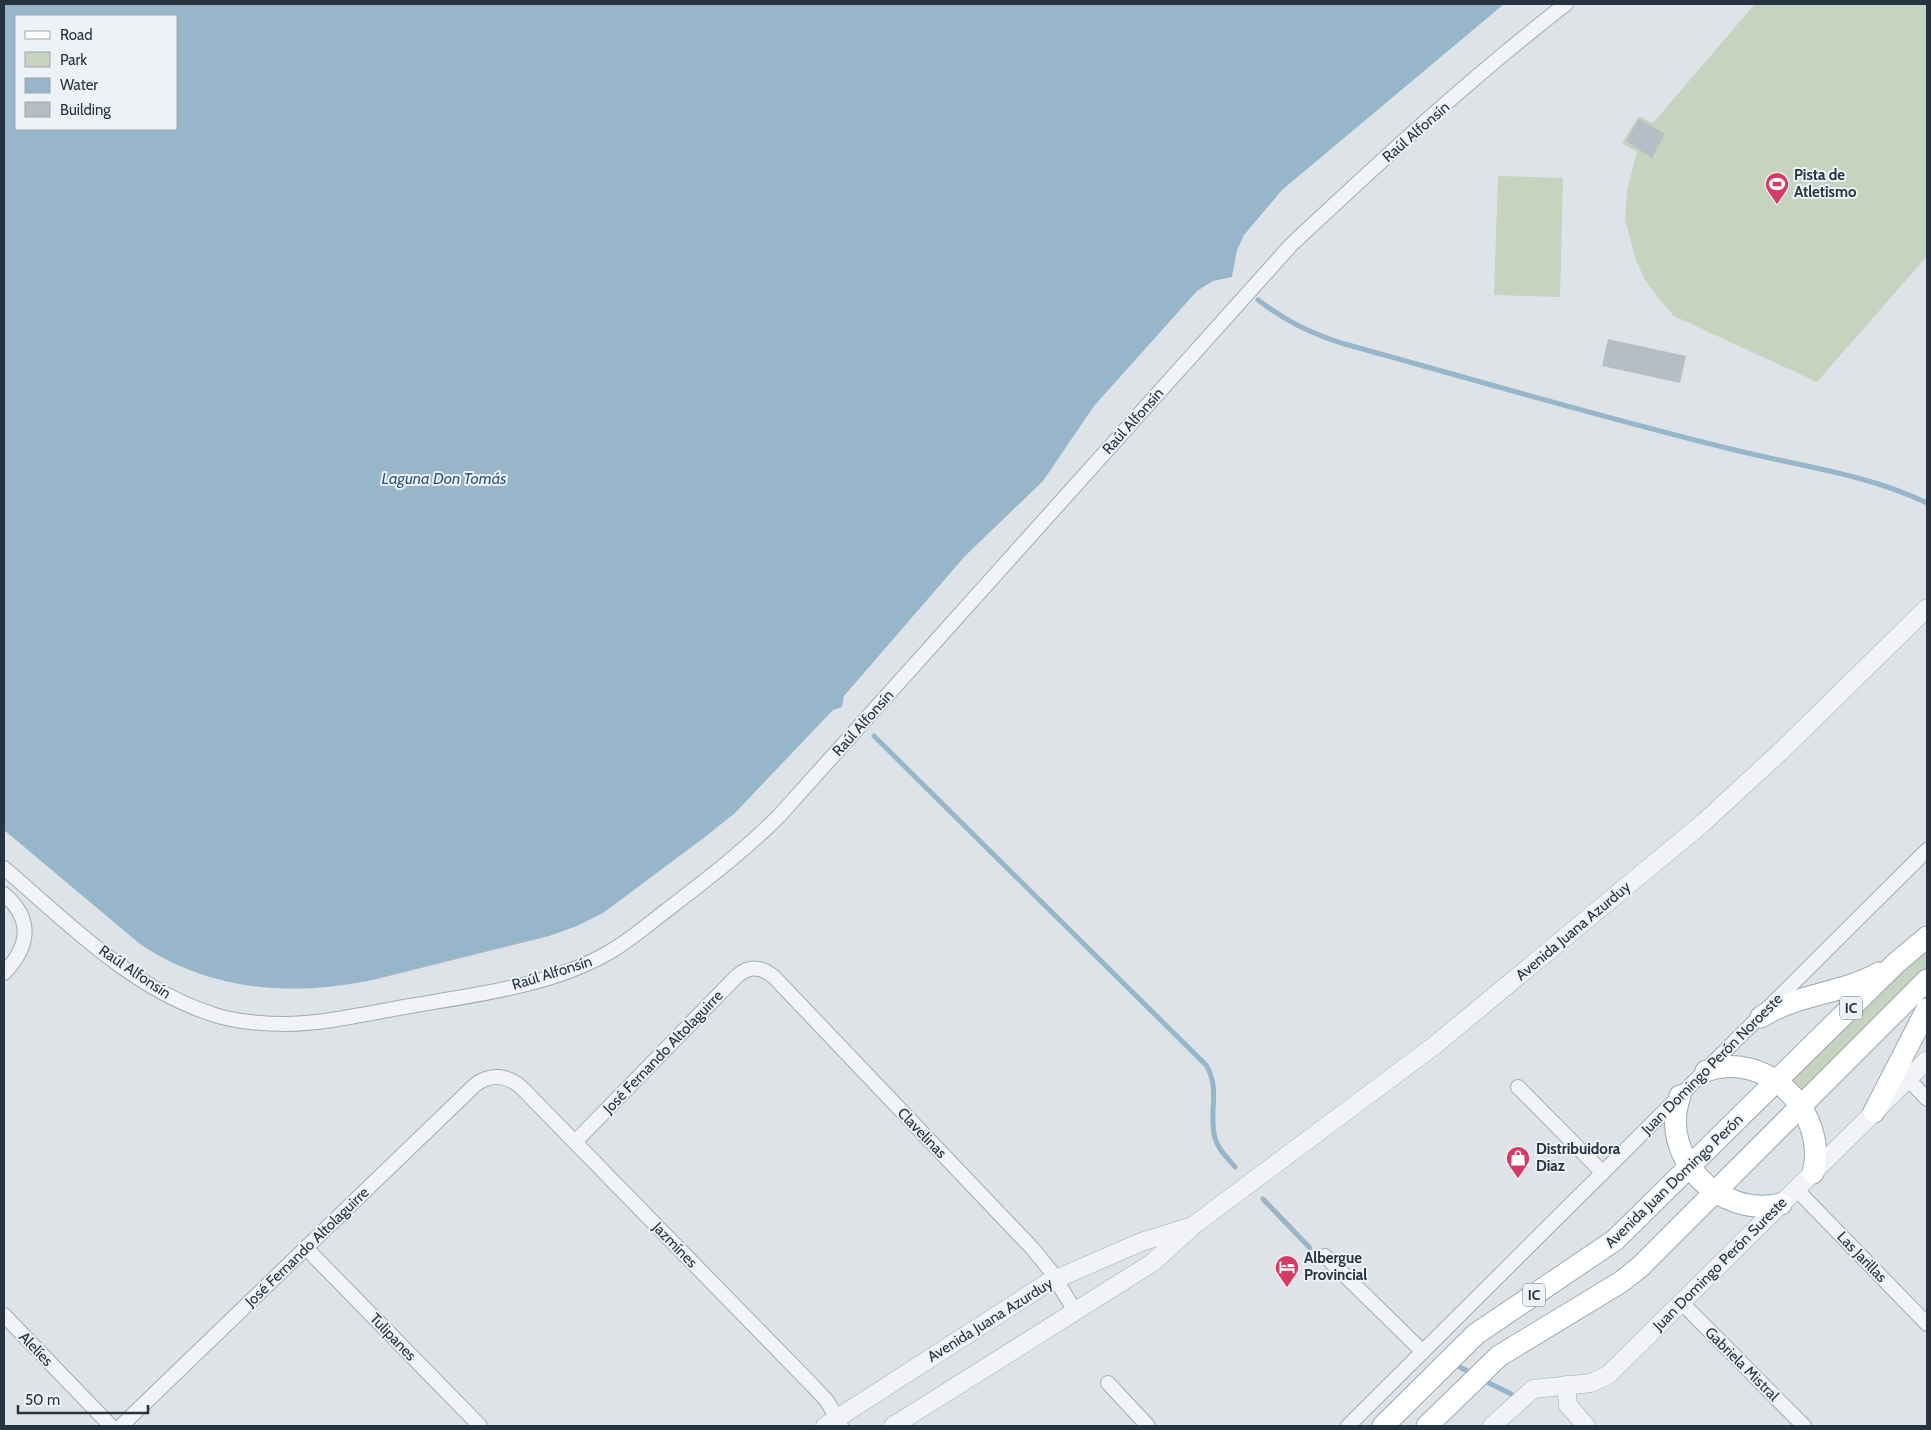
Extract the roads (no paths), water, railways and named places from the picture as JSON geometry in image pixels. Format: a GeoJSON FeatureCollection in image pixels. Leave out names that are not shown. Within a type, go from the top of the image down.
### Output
{"type":"FeatureCollection","features":[{"type":"Feature","properties":{"kind":"main road","name":"Avenida Juan Domingo Perón"},"geometry":{"type":"LineString","coordinates":[[1384,1426],[1470,1338],[1609,1244],[1896,963],[1927,937]]}},
{"type":"Feature","properties":{"kind":"main road"},"geometry":{"type":"LineString","coordinates":[[1761,1017],[1782,1005],[1857,984],[1896,963]]}},
{"type":"Feature","properties":{"kind":"main road","name":"IC"},"geometry":{"type":"LineString","coordinates":[[1427,1426],[1499,1356],[1632,1274],[1927,980]]}},
{"type":"Feature","properties":{"kind":"main road"},"geometry":{"type":"LineString","coordinates":[[1874,1112],[1927,1009]]}},
{"type":"Feature","properties":{"kind":"main road"},"geometry":{"type":"LineString","coordinates":[[1706,1071],[1717,1068],[1742,1067],[1760,1072],[1776,1081],[1800,1107],[1809,1122],[1815,1138],[1816,1156],[1813,1173]]}},
{"type":"Feature","properties":{"kind":"main road"},"geometry":{"type":"LineString","coordinates":[[1680,1096],[1676,1114],[1676,1138],[1689,1167],[1700,1180],[1716,1192],[1746,1206],[1763,1207],[1781,1204]]}},
{"type":"Feature","properties":{"kind":"street","name":"Raúl Alfonsín"},"geometry":{"type":"LineString","coordinates":[[4,868],[105,954],[146,984],[194,1008],[240,1021],[270,1024],[315,1022],[436,1001],[545,978],[574,970],[607,954],[723,867],[779,816],[1291,245],[1340,198],[1475,79],[1566,4]]}},
{"type":"Feature","properties":{"kind":"street","name":"Avenida Juana Azurduy"},"geometry":{"type":"LineString","coordinates":[[893,1426],[1152,1262],[1194,1225],[1435,1045],[1703,823],[1780,753],[1927,608]]}},
{"type":"Feature","properties":{"kind":"street","name":"Juan Domingo Perón Noroeste"},"geometry":{"type":"LineString","coordinates":[[1348,1426],[1927,850]]}},
{"type":"Feature","properties":{"kind":"street"},"geometry":{"type":"LineString","coordinates":[[4,894],[21,914],[25,930],[21,949],[4,973]]}},
{"type":"Feature","properties":{"kind":"street","name":"José Fernando Altolaguirre"},"geometry":{"type":"LineString","coordinates":[[575,1142],[737,976],[745,970],[755,968]]}},
{"type":"Feature","properties":{"kind":"street","name":"Clavelinas"},"geometry":{"type":"LineString","coordinates":[[755,968],[765,971],[774,977],[1038,1255],[1075,1311]]}},
{"type":"Feature","properties":{"kind":"street","name":"Juan Domingo Perón Sureste"},"geometry":{"type":"LineString","coordinates":[[1492,1426],[1530,1390],[1540,1387],[1591,1383],[1605,1377],[1927,1060]]}},
{"type":"Feature","properties":{"kind":"street","name":"José Fernando Altolaguirre"},"geometry":{"type":"LineString","coordinates":[[122,1426],[474,1085],[485,1078],[498,1076]]}},
{"type":"Feature","properties":{"kind":"street","name":"Jazmínes"},"geometry":{"type":"LineString","coordinates":[[498,1076],[510,1080],[521,1087],[813,1386],[835,1424]]}},
{"type":"Feature","properties":{"kind":"street"},"geometry":{"type":"LineString","coordinates":[[1908,1079],[1927,1099]]}},
{"type":"Feature","properties":{"kind":"street"},"geometry":{"type":"LineString","coordinates":[[1518,1087],[1603,1173]]}},
{"type":"Feature","properties":{"kind":"street","name":"Las Jarillas"},"geometry":{"type":"LineString","coordinates":[[1796,1189],[1927,1324]]}},
{"type":"Feature","properties":{"kind":"street","name":"Avenida Juana Azurduy"},"geometry":{"type":"LineString","coordinates":[[835,1424],[1029,1293],[1055,1279],[1150,1239],[1194,1225]]}},
{"type":"Feature","properties":{"kind":"street","name":"Tulipanes"},"geometry":{"type":"LineString","coordinates":[[306,1248],[480,1426]]}},
{"type":"Feature","properties":{"kind":"street"},"geometry":{"type":"LineString","coordinates":[[1325,1256],[1423,1352]]}},
{"type":"Feature","properties":{"kind":"street","name":"Gabriela Mistral"},"geometry":{"type":"LineString","coordinates":[[1681,1302],[1804,1426]]}},
{"type":"Feature","properties":{"kind":"street","name":"Alelíes"},"geometry":{"type":"LineString","coordinates":[[4,1315],[111,1426]]}},
{"type":"Feature","properties":{"kind":"street"},"geometry":{"type":"LineString","coordinates":[[1108,1383],[1148,1426]]}},
{"type":"Feature","properties":{"kind":"street"},"geometry":{"type":"LineString","coordinates":[[1566,1385],[1568,1405],[1586,1426]]}},
{"type":"Feature","properties":{"kind":"water","name":"Laguna Don Tomás"},"geometry":{"type":"Polygon","coordinates":[[[4,4],[1504,4],[1282,190],[1244,235],[1237,250],[1232,277],[1213,281],[1197,291],[1094,406],[1043,481],[965,556],[844,696],[842,707],[833,710],[735,813],[603,913],[577,926],[549,936],[377,979],[315,988],[254,986],[225,981],[195,972],[167,960],[140,944],[4,830],[4,4]]]}},
{"type":"Feature","properties":{"kind":"waterway"},"geometry":{"type":"LineString","coordinates":[[1258,300],[1298,325],[1318,335],[1341,343],[1636,425],[1857,478],[1904,493],[1927,503]]}},
{"type":"Feature","properties":{"kind":"waterway"},"geometry":{"type":"LineString","coordinates":[[874,736],[1206,1065],[1213,1083],[1213,1129],[1216,1142],[1235,1167]]}},
{"type":"Feature","properties":{"kind":"waterway"},"geometry":{"type":"LineString","coordinates":[[1263,1199],[1310,1248]]}},
{"type":"Feature","properties":{"kind":"waterway"},"geometry":{"type":"LineString","coordinates":[[1456,1365],[1469,1372]]}},
{"type":"Feature","properties":{"kind":"waterway"},"geometry":{"type":"LineString","coordinates":[[1485,1381],[1511,1394]]}},
{"type":"Feature","properties":{"kind":"place","name":"Pista de Atletismo"},"geometry":{"type":"Point","coordinates":[1777,205]}},
{"type":"Feature","properties":{"kind":"place","name":"Distribuidora Diaz"},"geometry":{"type":"Point","coordinates":[1518,1179]}},
{"type":"Feature","properties":{"kind":"place","name":"Albergue Provincial"},"geometry":{"type":"Point","coordinates":[1287,1288]}}]}
